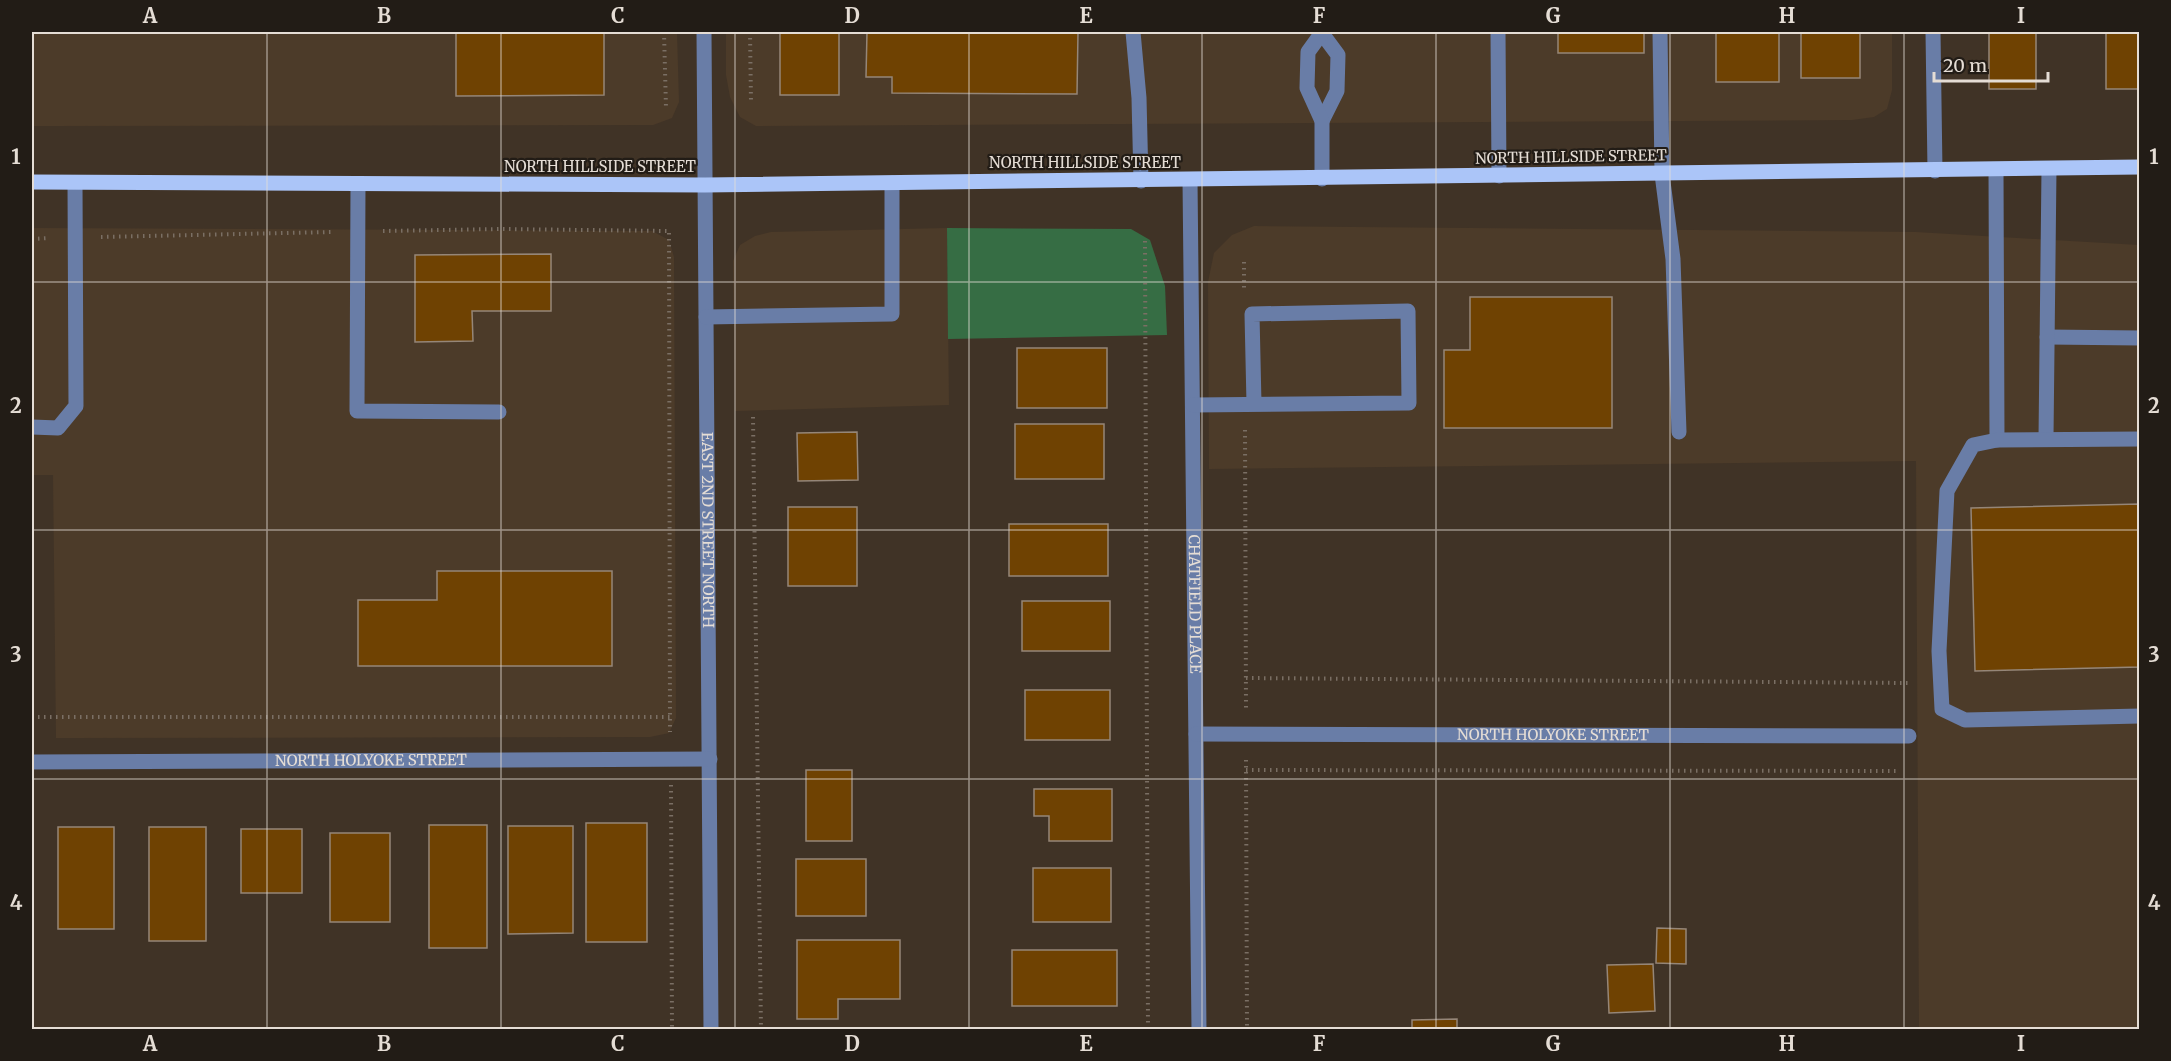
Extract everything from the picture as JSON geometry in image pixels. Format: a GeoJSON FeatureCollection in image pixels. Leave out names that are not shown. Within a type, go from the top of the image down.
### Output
{"type":"FeatureCollection","features":[{"type":"Feature","properties":{"kind":"main road","name":"NORTH HILLSIDE STREET"},"geometry":{"type":"LineString","coordinates":[[32,182],[705,185],[2139,167]]}},
{"type":"Feature","properties":{"kind":"street","name":"EAST 2ND STREET NORTH"},"geometry":{"type":"LineString","coordinates":[[704,32],[711,1029]]}},
{"type":"Feature","properties":{"kind":"street"},"geometry":{"type":"LineString","coordinates":[[1133,32],[1140,98],[1141,181]]}},
{"type":"Feature","properties":{"kind":"street"},"geometry":{"type":"LineString","coordinates":[[1498,32],[1499,176]]}},
{"type":"Feature","properties":{"kind":"street"},"geometry":{"type":"LineString","coordinates":[[1660,32],[1662,174],[1673,259],[1679,432]]}},
{"type":"Feature","properties":{"kind":"street"},"geometry":{"type":"LineString","coordinates":[[1933,32],[1935,171]]}},
{"type":"Feature","properties":{"kind":"street"},"geometry":{"type":"LineString","coordinates":[[1322,121],[1337,91],[1338,55],[1321,33],[1308,52],[1307,88],[1322,121],[1322,179]]}},
{"type":"Feature","properties":{"kind":"street"},"geometry":{"type":"LineString","coordinates":[[2046,438],[2049,169]]}},
{"type":"Feature","properties":{"kind":"street"},"geometry":{"type":"LineString","coordinates":[[1996,170],[1997,440]]}},
{"type":"Feature","properties":{"kind":"street","name":"CHATFIELD PLACE"},"geometry":{"type":"LineString","coordinates":[[1190,180],[1198,1029]]}},
{"type":"Feature","properties":{"kind":"street"},"geometry":{"type":"LineString","coordinates":[[32,427],[58,428],[76,406],[75,183]]}},
{"type":"Feature","properties":{"kind":"street"},"geometry":{"type":"LineString","coordinates":[[706,317],[892,314],[892,183]]}},
{"type":"Feature","properties":{"kind":"street"},"geometry":{"type":"LineString","coordinates":[[358,185],[357,411],[499,412]]}},
{"type":"Feature","properties":{"kind":"street"},"geometry":{"type":"LineString","coordinates":[[1193,405],[1409,403],[1407,311],[1252,314],[1249,404]]}},
{"type":"Feature","properties":{"kind":"street"},"geometry":{"type":"LineString","coordinates":[[2048,337],[2139,338]]}},
{"type":"Feature","properties":{"kind":"street"},"geometry":{"type":"LineString","coordinates":[[2139,439],[2046,438],[1997,440],[1973,444],[1947,491],[1939,651],[1942,709],[1965,720],[2139,716]]}},
{"type":"Feature","properties":{"kind":"street","name":"NORTH HOLYOKE STREET"},"geometry":{"type":"LineString","coordinates":[[1196,734],[1909,736]]}},
{"type":"Feature","properties":{"kind":"street","name":"NORTH HOLYOKE STREET"},"geometry":{"type":"LineString","coordinates":[[32,762],[710,759]]}},
{"type":"Feature","properties":{"kind":"path"},"geometry":{"type":"LineString","coordinates":[[664,32],[666,108]]}},
{"type":"Feature","properties":{"kind":"path"},"geometry":{"type":"LineString","coordinates":[[750,32],[751,102]]}},
{"type":"Feature","properties":{"kind":"path"},"geometry":{"type":"LineString","coordinates":[[669,231],[672,1029]]}},
{"type":"Feature","properties":{"kind":"path"},"geometry":{"type":"LineString","coordinates":[[1145,241],[1148,1029]]}},
{"type":"Feature","properties":{"kind":"path"},"geometry":{"type":"LineString","coordinates":[[1244,262],[1244,297]]}},
{"type":"Feature","properties":{"kind":"path"},"geometry":{"type":"LineString","coordinates":[[1247,1029],[1246,678],[1249,404]]}},
{"type":"Feature","properties":{"kind":"path"},"geometry":{"type":"LineString","coordinates":[[753,417],[761,1029]]}},
{"type":"Feature","properties":{"kind":"path"},"geometry":{"type":"LineString","coordinates":[[1246,678],[1909,683]]}},
{"type":"Feature","properties":{"kind":"path"},"geometry":{"type":"LineString","coordinates":[[32,717],[670,717]]}},
{"type":"Feature","properties":{"kind":"path"},"geometry":{"type":"LineString","coordinates":[[1246,770],[1900,771]]}},
{"type":"Feature","properties":{"kind":"shaded area"},"geometry":{"type":"Polygon","coordinates":[[[32,32],[677,32],[679,102],[672,118],[653,125],[32,126],[32,32]]]}},
{"type":"Feature","properties":{"kind":"shaded area"},"geometry":{"type":"Polygon","coordinates":[[[726,32],[1892,32],[1892,90],[1887,109],[1874,117],[1852,120],[756,126],[740,117],[730,97],[726,75],[726,32]]]}},
{"type":"Feature","properties":{"kind":"shaded area"},"geometry":{"type":"Polygon","coordinates":[[[1254,226],[1916,232],[2139,245],[2139,1029],[1919,1029],[1916,461],[1209,469],[1208,282],[1214,253],[1232,235],[1254,226]]]}},
{"type":"Feature","properties":{"kind":"shaded area"},"geometry":{"type":"Polygon","coordinates":[[[32,228],[652,231],[669,240],[674,257],[676,718],[669,733],[650,737],[56,738],[53,475],[32,475],[32,228]]]}},
{"type":"Feature","properties":{"kind":"shaded area"},"geometry":{"type":"Polygon","coordinates":[[[947,228],[949,405],[735,411],[733,261],[740,245],[755,236],[771,232],[947,228]]]}},
{"type":"Feature","properties":{"kind":"green space"},"geometry":{"type":"Polygon","coordinates":[[[947,228],[1131,229],[1150,240],[1165,286],[1167,335],[948,339],[947,228]]]}},
{"type":"Feature","properties":{"kind":"building"},"geometry":{"type":"Polygon","coordinates":[[[456,32],[604,32],[604,95],[456,96],[456,32]]]}},
{"type":"Feature","properties":{"kind":"building"},"geometry":{"type":"Polygon","coordinates":[[[780,32],[839,32],[839,95],[780,95],[780,32]]]}},
{"type":"Feature","properties":{"kind":"building"},"geometry":{"type":"Polygon","coordinates":[[[867,32],[1078,32],[1077,94],[892,93],[892,77],[866,77],[867,32]]]}},
{"type":"Feature","properties":{"kind":"building"},"geometry":{"type":"Polygon","coordinates":[[[1558,32],[1644,32],[1644,53],[1558,53],[1558,32]]]}},
{"type":"Feature","properties":{"kind":"building"},"geometry":{"type":"Polygon","coordinates":[[[1716,32],[1779,32],[1779,82],[1716,82],[1716,32]]]}},
{"type":"Feature","properties":{"kind":"building"},"geometry":{"type":"Polygon","coordinates":[[[1801,32],[1860,32],[1860,78],[1801,78],[1801,32]]]}},
{"type":"Feature","properties":{"kind":"building"},"geometry":{"type":"Polygon","coordinates":[[[1989,32],[2036,32],[2036,89],[1989,89],[1989,32]]]}},
{"type":"Feature","properties":{"kind":"building"},"geometry":{"type":"Polygon","coordinates":[[[2106,32],[2140,32],[2140,89],[2106,89],[2106,32]]]}},
{"type":"Feature","properties":{"kind":"building"},"geometry":{"type":"Polygon","coordinates":[[[551,254],[551,311],[472,311],[473,341],[415,342],[415,255],[551,254]]]}},
{"type":"Feature","properties":{"kind":"building"},"geometry":{"type":"Polygon","coordinates":[[[1470,297],[1612,297],[1612,428],[1444,428],[1444,350],[1470,350],[1470,297]]]}},
{"type":"Feature","properties":{"kind":"building"},"geometry":{"type":"Polygon","coordinates":[[[1017,348],[1107,348],[1107,408],[1017,408],[1017,348]]]}},
{"type":"Feature","properties":{"kind":"building"},"geometry":{"type":"Polygon","coordinates":[[[1015,424],[1104,424],[1104,479],[1015,479],[1015,424]]]}},
{"type":"Feature","properties":{"kind":"building"},"geometry":{"type":"Polygon","coordinates":[[[857,432],[858,480],[798,481],[797,433],[857,432]]]}},
{"type":"Feature","properties":{"kind":"building"},"geometry":{"type":"Polygon","coordinates":[[[2140,504],[2140,667],[1975,671],[1971,508],[2140,504]]]}},
{"type":"Feature","properties":{"kind":"building"},"geometry":{"type":"Polygon","coordinates":[[[788,507],[857,507],[857,586],[788,586],[788,507]]]}},
{"type":"Feature","properties":{"kind":"building"},"geometry":{"type":"Polygon","coordinates":[[[1009,524],[1108,524],[1108,576],[1009,576],[1009,524]]]}},
{"type":"Feature","properties":{"kind":"building"},"geometry":{"type":"Polygon","coordinates":[[[437,571],[612,571],[612,666],[358,666],[358,600],[437,600],[437,571]]]}},
{"type":"Feature","properties":{"kind":"building"},"geometry":{"type":"Polygon","coordinates":[[[1022,601],[1110,601],[1110,651],[1022,651],[1022,601]]]}},
{"type":"Feature","properties":{"kind":"building"},"geometry":{"type":"Polygon","coordinates":[[[33,611],[33,686],[32,686],[33,611]]]}},
{"type":"Feature","properties":{"kind":"building"},"geometry":{"type":"Polygon","coordinates":[[[1025,690],[1110,690],[1110,740],[1025,740],[1025,690]]]}},
{"type":"Feature","properties":{"kind":"building"},"geometry":{"type":"Polygon","coordinates":[[[806,770],[852,770],[852,841],[806,841],[806,770]]]}},
{"type":"Feature","properties":{"kind":"building"},"geometry":{"type":"Polygon","coordinates":[[[1034,789],[1112,789],[1112,841],[1049,841],[1049,816],[1034,816],[1034,789]]]}},
{"type":"Feature","properties":{"kind":"building"},"geometry":{"type":"Polygon","coordinates":[[[586,823],[647,823],[647,942],[586,942],[586,823]]]}},
{"type":"Feature","properties":{"kind":"building"},"geometry":{"type":"Polygon","coordinates":[[[429,825],[487,825],[487,948],[429,948],[429,825]]]}},
{"type":"Feature","properties":{"kind":"building"},"geometry":{"type":"Polygon","coordinates":[[[508,826],[573,826],[573,933],[508,934],[508,826]]]}},
{"type":"Feature","properties":{"kind":"building"},"geometry":{"type":"Polygon","coordinates":[[[58,827],[114,827],[114,929],[58,929],[58,827]]]}},
{"type":"Feature","properties":{"kind":"building"},"geometry":{"type":"Polygon","coordinates":[[[149,827],[206,827],[206,941],[149,941],[149,827]]]}},
{"type":"Feature","properties":{"kind":"building"},"geometry":{"type":"Polygon","coordinates":[[[241,829],[302,829],[302,893],[241,893],[241,829]]]}},
{"type":"Feature","properties":{"kind":"building"},"geometry":{"type":"Polygon","coordinates":[[[330,833],[390,833],[390,922],[330,922],[330,833]]]}},
{"type":"Feature","properties":{"kind":"building"},"geometry":{"type":"Polygon","coordinates":[[[796,859],[866,859],[866,916],[796,916],[796,859]]]}},
{"type":"Feature","properties":{"kind":"building"},"geometry":{"type":"Polygon","coordinates":[[[1033,868],[1111,868],[1111,922],[1033,922],[1033,868]]]}},
{"type":"Feature","properties":{"kind":"building"},"geometry":{"type":"Polygon","coordinates":[[[1657,928],[1686,929],[1686,964],[1656,963],[1657,928]]]}},
{"type":"Feature","properties":{"kind":"building"},"geometry":{"type":"Polygon","coordinates":[[[797,940],[900,940],[900,999],[838,999],[838,1019],[797,1019],[797,940]]]}},
{"type":"Feature","properties":{"kind":"building"},"geometry":{"type":"Polygon","coordinates":[[[1012,950],[1117,950],[1117,1006],[1012,1006],[1012,950]]]}},
{"type":"Feature","properties":{"kind":"building"},"geometry":{"type":"Polygon","coordinates":[[[1653,964],[1655,1011],[1609,1013],[1607,965],[1653,964]]]}},
{"type":"Feature","properties":{"kind":"building"},"geometry":{"type":"Polygon","coordinates":[[[1457,1019],[1457,1030],[1412,1030],[1412,1020],[1457,1019]]]}}]}
